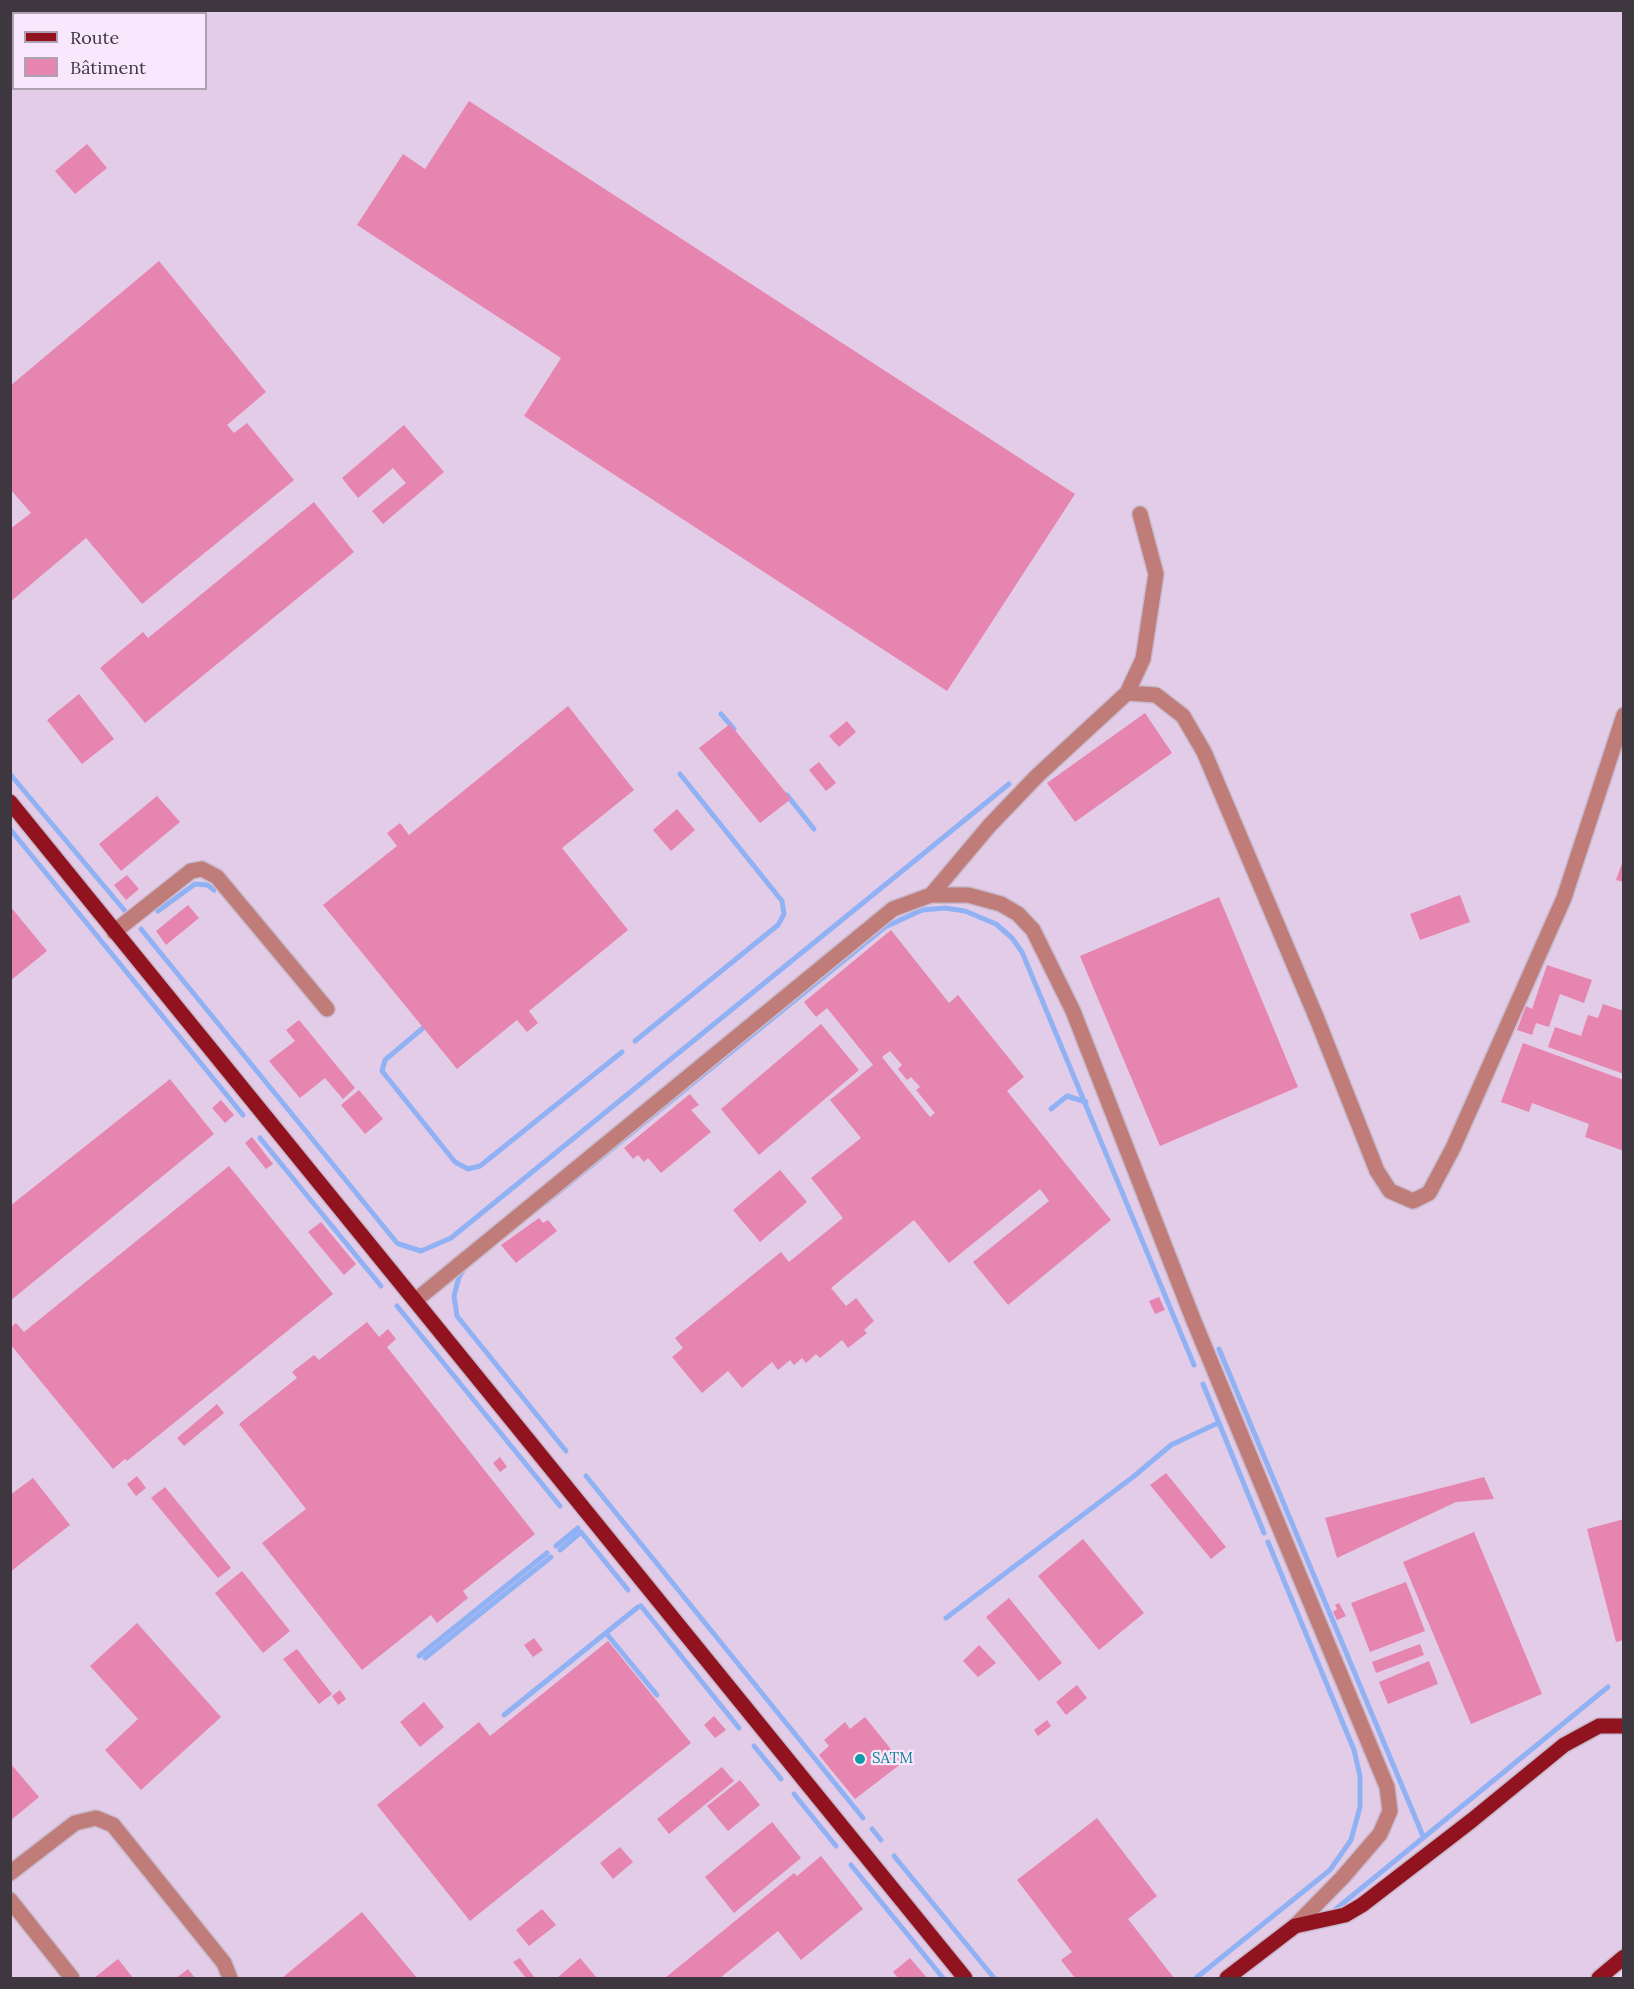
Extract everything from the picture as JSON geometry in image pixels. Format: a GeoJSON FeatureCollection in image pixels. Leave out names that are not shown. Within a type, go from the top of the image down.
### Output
{"type":"FeatureCollection","features":[{"type":"Feature","properties":{"kind":"main road"},"geometry":{"type":"LineString","coordinates":[[10,802],[965,1978]]}},
{"type":"Feature","properties":{"kind":"main road"},"geometry":{"type":"LineString","coordinates":[[1227,1978],[1295,1926],[1345,1915],[1362,1905],[1471,1821],[1563,1745],[1599,1726],[1623,1726]]}},
{"type":"Feature","properties":{"kind":"main road"},"geometry":{"type":"LineString","coordinates":[[1599,1978],[1623,1958]]}},
{"type":"Feature","properties":{"kind":"street"},"geometry":{"type":"LineString","coordinates":[[930,895],[990,825],[1037,776],[1127,693],[1143,659],[1156,574],[1140,514]]}},
{"type":"Feature","properties":{"kind":"street"},"geometry":{"type":"LineString","coordinates":[[1127,693],[1156,696],[1174,709],[1183,716],[1204,752],[1317,1019],[1377,1171],[1390,1191],[1413,1200],[1429,1193],[1453,1148],[1564,898],[1623,715]]}},
{"type":"Feature","properties":{"kind":"street"},"geometry":{"type":"LineString","coordinates":[[114,932],[191,871],[202,869],[217,877],[327,1010]]}},
{"type":"Feature","properties":{"kind":"street"},"geometry":{"type":"LineString","coordinates":[[416,1300],[893,909],[930,895],[968,896],[1001,904],[1018,914],[1033,930],[1073,1011],[1193,1319],[1387,1787],[1389,1811],[1380,1834],[1342,1878],[1295,1926]]}},
{"type":"Feature","properties":{"kind":"street"},"geometry":{"type":"LineString","coordinates":[[10,1873],[75,1823],[96,1818],[113,1825],[224,1963],[230,1978]]}},
{"type":"Feature","properties":{"kind":"street"},"geometry":{"type":"LineString","coordinates":[[10,1900],[72,1978]]}},
{"type":"Feature","properties":{"kind":"shaded area"},"geometry":{"type":"Polygon","coordinates":[[[11,11],[1623,11],[1624,1949],[1616,1963],[1597,1978],[11,1978],[11,11]]]}},
{"type":"Feature","properties":{"kind":"building"},"geometry":{"type":"Polygon","coordinates":[[[469,101],[1075,494],[947,691],[524,416],[561,358],[357,225],[403,154],[425,169],[469,101]]]}},
{"type":"Feature","properties":{"kind":"building"},"geometry":{"type":"Polygon","coordinates":[[[87,144],[107,168],[75,194],[55,171],[87,144]]]}},
{"type":"Feature","properties":{"kind":"building"},"geometry":{"type":"Polygon","coordinates":[[[159,261],[266,392],[227,425],[234,433],[247,423],[294,480],[142,604],[86,538],[10,602],[10,529],[31,513],[10,489],[10,386],[159,261]]]}},
{"type":"Feature","properties":{"kind":"building"},"geometry":{"type":"Polygon","coordinates":[[[404,425],[444,472],[383,524],[372,511],[406,483],[393,468],[358,498],[342,478],[404,425]]]}},
{"type":"Feature","properties":{"kind":"building"},"geometry":{"type":"Polygon","coordinates":[[[314,502],[354,552],[145,723],[100,668],[143,632],[148,638],[314,502]]]}},
{"type":"Feature","properties":{"kind":"building"},"geometry":{"type":"Polygon","coordinates":[[[79,694],[114,739],[82,764],[47,720],[79,694]]]}},
{"type":"Feature","properties":{"kind":"building"},"geometry":{"type":"Polygon","coordinates":[[[568,706],[634,790],[562,848],[628,930],[529,1011],[538,1023],[527,1032],[517,1020],[457,1069],[323,905],[397,846],[387,833],[400,823],[409,835],[568,706]]]}},
{"type":"Feature","properties":{"kind":"building"},"geometry":{"type":"Polygon","coordinates":[[[1145,713],[1172,753],[1075,822],[1047,783],[1145,713]]]}},
{"type":"Feature","properties":{"kind":"building"},"geometry":{"type":"Polygon","coordinates":[[[847,721],[856,732],[839,747],[829,736],[847,721]]]}},
{"type":"Feature","properties":{"kind":"building"},"geometry":{"type":"Polygon","coordinates":[[[730,724],[791,799],[760,823],[699,748],[730,724]]]}},
{"type":"Feature","properties":{"kind":"building"},"geometry":{"type":"Polygon","coordinates":[[[819,762],[836,783],[826,791],[809,770],[819,762]]]}},
{"type":"Feature","properties":{"kind":"building"},"geometry":{"type":"Polygon","coordinates":[[[157,796],[180,822],[121,871],[99,844],[157,796]]]}},
{"type":"Feature","properties":{"kind":"building"},"geometry":{"type":"Polygon","coordinates":[[[677,809],[695,830],[671,851],[653,830],[677,809]]]}},
{"type":"Feature","properties":{"kind":"building"},"geometry":{"type":"Polygon","coordinates":[[[1624,858],[1624,882],[1616,880],[1624,858]]]}},
{"type":"Feature","properties":{"kind":"building"},"geometry":{"type":"Polygon","coordinates":[[[127,875],[139,889],[126,900],[114,885],[127,875]]]}},
{"type":"Feature","properties":{"kind":"building"},"geometry":{"type":"Polygon","coordinates":[[[1460,895],[1470,922],[1420,940],[1410,914],[1460,895]]]}},
{"type":"Feature","properties":{"kind":"building"},"geometry":{"type":"Polygon","coordinates":[[[1219,897],[1298,1087],[1160,1146],[1080,956],[1219,897]]]}},
{"type":"Feature","properties":{"kind":"building"},"geometry":{"type":"Polygon","coordinates":[[[188,905],[199,918],[166,945],[156,931],[188,905]]]}},
{"type":"Feature","properties":{"kind":"building"},"geometry":{"type":"Polygon","coordinates":[[[10,906],[47,951],[10,981],[10,906]]]}},
{"type":"Feature","properties":{"kind":"building"},"geometry":{"type":"Polygon","coordinates":[[[891,930],[949,1003],[958,995],[1024,1077],[1007,1091],[1111,1220],[1008,1305],[973,1262],[1049,1201],[1040,1189],[949,1263],[914,1220],[831,1288],[846,1306],[856,1298],[874,1321],[864,1330],[867,1333],[848,1348],[842,1340],[820,1358],[816,1354],[806,1363],[802,1358],[794,1365],[790,1360],[778,1370],[772,1362],[742,1388],[728,1371],[702,1393],[672,1357],[683,1348],[675,1338],[781,1252],[789,1262],[843,1218],[811,1178],[861,1138],[830,1100],[873,1065],[827,1008],[816,1017],[804,1002],[891,930]],[[890,1051],[882,1057],[930,1117],[935,1113],[916,1090],[920,1087],[911,1077],[907,1080],[898,1069],[902,1065],[890,1051]]]}},
{"type":"Feature","properties":{"kind":"building"},"geometry":{"type":"Polygon","coordinates":[[[1547,965],[1592,980],[1584,1003],[1560,994],[1549,1027],[1536,1023],[1532,1035],[1517,1030],[1526,1006],[1532,1009],[1547,965]]]}},
{"type":"Feature","properties":{"kind":"building"},"geometry":{"type":"Polygon","coordinates":[[[1603,1004],[1624,1011],[1624,1074],[1548,1047],[1555,1027],[1581,1036],[1588,1015],[1598,1018],[1603,1004]]]}},
{"type":"Feature","properties":{"kind":"building"},"geometry":{"type":"Polygon","coordinates":[[[299,1020],[355,1088],[343,1099],[325,1078],[300,1098],[269,1061],[295,1041],[286,1030],[299,1020]]]}},
{"type":"Feature","properties":{"kind":"building"},"geometry":{"type":"Polygon","coordinates":[[[821,1024],[859,1070],[759,1155],[721,1109],[821,1024]]]}},
{"type":"Feature","properties":{"kind":"building"},"geometry":{"type":"Polygon","coordinates":[[[1523,1043],[1624,1080],[1624,1151],[1585,1137],[1589,1124],[1532,1103],[1529,1112],[1501,1102],[1523,1043]]]}},
{"type":"Feature","properties":{"kind":"building"},"geometry":{"type":"Polygon","coordinates":[[[170,1079],[214,1134],[10,1301],[10,1206],[170,1079]]]}},
{"type":"Feature","properties":{"kind":"building"},"geometry":{"type":"Polygon","coordinates":[[[359,1090],[383,1119],[365,1134],[341,1105],[359,1090]]]}},
{"type":"Feature","properties":{"kind":"building"},"geometry":{"type":"Polygon","coordinates":[[[690,1094],[699,1105],[691,1110],[711,1132],[661,1173],[648,1158],[644,1162],[638,1155],[633,1159],[624,1148],[690,1094]]]}},
{"type":"Feature","properties":{"kind":"building"},"geometry":{"type":"Polygon","coordinates":[[[221,1100],[234,1115],[225,1123],[212,1108],[221,1100]]]}},
{"type":"Feature","properties":{"kind":"building"},"geometry":{"type":"Polygon","coordinates":[[[252,1137],[273,1164],[266,1169],[245,1143],[252,1137]]]}},
{"type":"Feature","properties":{"kind":"building"},"geometry":{"type":"Polygon","coordinates":[[[229,1166],[333,1294],[127,1461],[125,1459],[113,1469],[10,1344],[10,1328],[16,1323],[24,1332],[229,1166]]]}},
{"type":"Feature","properties":{"kind":"building"},"geometry":{"type":"Polygon","coordinates":[[[780,1170],[807,1202],[760,1242],[733,1210],[780,1170]]]}},
{"type":"Feature","properties":{"kind":"building"},"geometry":{"type":"Polygon","coordinates":[[[539,1218],[543,1223],[548,1220],[557,1231],[516,1263],[501,1245],[539,1218]]]}},
{"type":"Feature","properties":{"kind":"building"},"geometry":{"type":"Polygon","coordinates":[[[321,1222],[356,1264],[344,1275],[308,1232],[321,1222]]]}},
{"type":"Feature","properties":{"kind":"building"},"geometry":{"type":"Polygon","coordinates":[[[1159,1297],[1165,1310],[1155,1314],[1149,1301],[1159,1297]]]}},
{"type":"Feature","properties":{"kind":"building"},"geometry":{"type":"Polygon","coordinates":[[[367,1322],[379,1337],[388,1329],[396,1339],[387,1347],[535,1534],[463,1591],[468,1598],[437,1623],[431,1615],[362,1670],[262,1543],[306,1509],[239,1424],[297,1378],[292,1372],[314,1355],[319,1360],[367,1322]]]}},
{"type":"Feature","properties":{"kind":"building"},"geometry":{"type":"Polygon","coordinates":[[[217,1404],[224,1413],[184,1446],[177,1438],[217,1404]]]}},
{"type":"Feature","properties":{"kind":"building"},"geometry":{"type":"Polygon","coordinates":[[[500,1457],[507,1467],[500,1472],[493,1463],[500,1457]]]}},
{"type":"Feature","properties":{"kind":"building"},"geometry":{"type":"Polygon","coordinates":[[[1166,1473],[1226,1547],[1211,1559],[1150,1485],[1166,1473]]]}},
{"type":"Feature","properties":{"kind":"building"},"geometry":{"type":"Polygon","coordinates":[[[137,1476],[146,1488],[136,1496],[127,1484],[137,1476]]]}},
{"type":"Feature","properties":{"kind":"building"},"geometry":{"type":"Polygon","coordinates":[[[1484,1477],[1494,1499],[1456,1502],[1337,1558],[1325,1518],[1484,1477]]]}},
{"type":"Feature","properties":{"kind":"building"},"geometry":{"type":"Polygon","coordinates":[[[33,1478],[70,1525],[10,1572],[10,1495],[33,1478]]]}},
{"type":"Feature","properties":{"kind":"building"},"geometry":{"type":"Polygon","coordinates":[[[165,1487],[231,1568],[218,1578],[151,1498],[165,1487]]]}},
{"type":"Feature","properties":{"kind":"building"},"geometry":{"type":"Polygon","coordinates":[[[1624,1519],[1624,1640],[1616,1642],[1587,1529],[1624,1519]]]}},
{"type":"Feature","properties":{"kind":"building"},"geometry":{"type":"Polygon","coordinates":[[[1474,1532],[1542,1694],[1471,1724],[1403,1562],[1474,1532]]]}},
{"type":"Feature","properties":{"kind":"building"},"geometry":{"type":"Polygon","coordinates":[[[1083,1539],[1144,1613],[1099,1650],[1038,1576],[1083,1539]]]}},
{"type":"Feature","properties":{"kind":"building"},"geometry":{"type":"Polygon","coordinates":[[[242,1571],[290,1631],[263,1653],[215,1593],[242,1571]]]}},
{"type":"Feature","properties":{"kind":"building"},"geometry":{"type":"Polygon","coordinates":[[[1406,1582],[1425,1631],[1370,1652],[1351,1603],[1406,1582]]]}},
{"type":"Feature","properties":{"kind":"building"},"geometry":{"type":"Polygon","coordinates":[[[1009,1598],[1062,1663],[1039,1681],[986,1617],[1009,1598]]]}},
{"type":"Feature","properties":{"kind":"building"},"geometry":{"type":"Polygon","coordinates":[[[1339,1603],[1346,1616],[1337,1620],[1333,1612],[1337,1609],[1335,1605],[1339,1603]]]}},
{"type":"Feature","properties":{"kind":"building"},"geometry":{"type":"Polygon","coordinates":[[[137,1623],[221,1717],[141,1790],[105,1750],[138,1719],[90,1666],[137,1623]]]}},
{"type":"Feature","properties":{"kind":"building"},"geometry":{"type":"Polygon","coordinates":[[[534,1638],[543,1650],[533,1657],[524,1645],[534,1638]]]}},
{"type":"Feature","properties":{"kind":"building"},"geometry":{"type":"Polygon","coordinates":[[[608,1641],[691,1743],[470,1921],[377,1805],[479,1722],[490,1736],[608,1641]]]}},
{"type":"Feature","properties":{"kind":"building"},"geometry":{"type":"Polygon","coordinates":[[[1420,1644],[1424,1655],[1376,1673],[1372,1662],[1420,1644]]]}},
{"type":"Feature","properties":{"kind":"building"},"geometry":{"type":"Polygon","coordinates":[[[979,1645],[996,1663],[978,1677],[963,1661],[979,1645]]]}},
{"type":"Feature","properties":{"kind":"building"},"geometry":{"type":"Polygon","coordinates":[[[297,1649],[332,1694],[319,1704],[283,1659],[297,1649]]]}},
{"type":"Feature","properties":{"kind":"building"},"geometry":{"type":"Polygon","coordinates":[[[1429,1661],[1438,1684],[1388,1704],[1379,1682],[1429,1661]]]}},
{"type":"Feature","properties":{"kind":"building"},"geometry":{"type":"Polygon","coordinates":[[[1077,1685],[1087,1698],[1066,1715],[1056,1702],[1077,1685]]]}},
{"type":"Feature","properties":{"kind":"building"},"geometry":{"type":"Polygon","coordinates":[[[340,1690],[346,1699],[338,1705],[332,1696],[340,1690]]]}},
{"type":"Feature","properties":{"kind":"building"},"geometry":{"type":"Polygon","coordinates":[[[424,1702],[444,1727],[420,1747],[400,1722],[424,1702]]]}},
{"type":"Feature","properties":{"kind":"building"},"geometry":{"type":"Polygon","coordinates":[[[714,1716],[726,1730],[715,1738],[704,1725],[714,1716]]]}},
{"type":"Feature","properties":{"kind":"building","name":"SATM"},"geometry":{"type":"Polygon","coordinates":[[[865,1717],[902,1763],[855,1799],[819,1755],[829,1746],[824,1740],[845,1722],[850,1729],[865,1717]]]}},
{"type":"Feature","properties":{"kind":"building"},"geometry":{"type":"Polygon","coordinates":[[[1047,1720],[1051,1726],[1038,1736],[1034,1730],[1047,1720]]]}},
{"type":"Feature","properties":{"kind":"building"},"geometry":{"type":"Polygon","coordinates":[[[10,1763],[39,1797],[10,1821],[10,1763]]]}},
{"type":"Feature","properties":{"kind":"building"},"geometry":{"type":"Polygon","coordinates":[[[722,1767],[734,1781],[669,1834],[657,1819],[722,1767]]]}},
{"type":"Feature","properties":{"kind":"building"},"geometry":{"type":"Polygon","coordinates":[[[740,1780],[760,1805],[728,1831],[707,1806],[740,1780]]]}},
{"type":"Feature","properties":{"kind":"building"},"geometry":{"type":"Polygon","coordinates":[[[1097,1818],[1157,1896],[1128,1919],[1174,1978],[1075,1978],[1061,1960],[1072,1952],[1017,1880],[1097,1818]]]}},
{"type":"Feature","properties":{"kind":"building"},"geometry":{"type":"Polygon","coordinates":[[[772,1822],[801,1858],[734,1913],[705,1877],[772,1822]]]}},
{"type":"Feature","properties":{"kind":"building"},"geometry":{"type":"Polygon","coordinates":[[[620,1847],[633,1862],[613,1879],[600,1863],[620,1847]]]}},
{"type":"Feature","properties":{"kind":"building"},"geometry":{"type":"Polygon","coordinates":[[[821,1856],[863,1909],[801,1960],[778,1931],[720,1978],[665,1978],[794,1873],[797,1876],[821,1856]]]}},
{"type":"Feature","properties":{"kind":"building"},"geometry":{"type":"Polygon","coordinates":[[[542,1909],[556,1925],[529,1946],[516,1930],[542,1909]]]}},
{"type":"Feature","properties":{"kind":"building"},"geometry":{"type":"Polygon","coordinates":[[[362,1912],[417,1978],[282,1978],[362,1912]]]}},
{"type":"Feature","properties":{"kind":"building"},"geometry":{"type":"Polygon","coordinates":[[[520,1958],[534,1977],[526,1978],[513,1962],[520,1958]]]}},
{"type":"Feature","properties":{"kind":"building"},"geometry":{"type":"Polygon","coordinates":[[[580,1958],[597,1978],[557,1978],[580,1958]]]}},
{"type":"Feature","properties":{"kind":"building"},"geometry":{"type":"Polygon","coordinates":[[[910,1958],[927,1978],[898,1978],[893,1972],[910,1958]]]}},
{"type":"Feature","properties":{"kind":"building"},"geometry":{"type":"Polygon","coordinates":[[[118,1959],[133,1978],[94,1978],[118,1959]]]}},
{"type":"Feature","properties":{"kind":"building"},"geometry":{"type":"Polygon","coordinates":[[[188,1969],[195,1978],[176,1978],[188,1969]]]}},
{"type":"Feature","properties":{"kind":"waterway"},"geometry":{"type":"LineString","coordinates":[[721,714],[734,729]]}},
{"type":"Feature","properties":{"kind":"waterway"},"geometry":{"type":"LineString","coordinates":[[10,774],[125,911]]}},
{"type":"Feature","properties":{"kind":"waterway"},"geometry":{"type":"LineString","coordinates":[[635,1041],[778,925],[784,914],[782,901],[680,774]]}},
{"type":"Feature","properties":{"kind":"waterway"},"geometry":{"type":"LineString","coordinates":[[399,1244],[421,1251],[451,1238],[1009,784]]}},
{"type":"Feature","properties":{"kind":"waterway"},"geometry":{"type":"LineString","coordinates":[[787,795],[814,829]]}},
{"type":"Feature","properties":{"kind":"waterway"},"geometry":{"type":"LineString","coordinates":[[10,829],[243,1115]]}},
{"type":"Feature","properties":{"kind":"waterway"},"geometry":{"type":"LineString","coordinates":[[158,911],[195,884],[207,885],[214,890]]}},
{"type":"Feature","properties":{"kind":"waterway"},"geometry":{"type":"LineString","coordinates":[[545,1203],[885,927],[922,910],[945,908],[965,911],[996,924],[1012,938],[1022,952],[1194,1365]]}},
{"type":"Feature","properties":{"kind":"waterway"},"geometry":{"type":"LineString","coordinates":[[141,929],[397,1243]]}},
{"type":"Feature","properties":{"kind":"waterway"},"geometry":{"type":"LineString","coordinates":[[423,1028],[385,1060],[382,1071],[455,1162],[468,1169],[480,1166],[622,1052]]}},
{"type":"Feature","properties":{"kind":"waterway"},"geometry":{"type":"LineString","coordinates":[[1051,1109],[1067,1096],[1086,1102]]}},
{"type":"Feature","properties":{"kind":"waterway"},"geometry":{"type":"LineString","coordinates":[[260,1138],[381,1286]]}},
{"type":"Feature","properties":{"kind":"waterway"},"geometry":{"type":"LineString","coordinates":[[464,1269],[459,1277],[454,1296],[457,1316],[566,1451]]}},
{"type":"Feature","properties":{"kind":"waterway"},"geometry":{"type":"LineString","coordinates":[[397,1306],[560,1506]]}},
{"type":"Feature","properties":{"kind":"waterway"},"geometry":{"type":"LineString","coordinates":[[1219,1349],[1423,1836]]}},
{"type":"Feature","properties":{"kind":"waterway"},"geometry":{"type":"LineString","coordinates":[[1203,1384],[1264,1533]]}},
{"type":"Feature","properties":{"kind":"waterway"},"geometry":{"type":"LineString","coordinates":[[946,1618],[1133,1477],[1171,1445],[1218,1423]]}},
{"type":"Feature","properties":{"kind":"waterway"},"geometry":{"type":"LineString","coordinates":[[586,1476],[863,1818]]}},
{"type":"Feature","properties":{"kind":"waterway"},"geometry":{"type":"LineString","coordinates":[[556,1546],[578,1528]]}},
{"type":"Feature","properties":{"kind":"waterway"},"geometry":{"type":"LineString","coordinates":[[560,1550],[581,1532],[628,1590]]}},
{"type":"Feature","properties":{"kind":"waterway"},"geometry":{"type":"LineString","coordinates":[[1196,1978],[1330,1870],[1351,1840],[1360,1807],[1360,1776],[1354,1750],[1268,1542]]}},
{"type":"Feature","properties":{"kind":"waterway"},"geometry":{"type":"LineString","coordinates":[[419,1656],[547,1553]]}},
{"type":"Feature","properties":{"kind":"waterway"},"geometry":{"type":"LineString","coordinates":[[425,1658],[551,1557]]}},
{"type":"Feature","properties":{"kind":"waterway"},"geometry":{"type":"LineString","coordinates":[[641,1606],[739,1728]]}},
{"type":"Feature","properties":{"kind":"waterway"},"geometry":{"type":"LineString","coordinates":[[504,1715],[638,1607]]}},
{"type":"Feature","properties":{"kind":"waterway"},"geometry":{"type":"LineString","coordinates":[[606,1633],[657,1695]]}},
{"type":"Feature","properties":{"kind":"waterway"},"geometry":{"type":"LineString","coordinates":[[1331,1913],[1608,1687]]}},
{"type":"Feature","properties":{"kind":"waterway"},"geometry":{"type":"LineString","coordinates":[[754,1746],[781,1779]]}},
{"type":"Feature","properties":{"kind":"waterway"},"geometry":{"type":"LineString","coordinates":[[794,1794],[836,1846]]}},
{"type":"Feature","properties":{"kind":"waterway"},"geometry":{"type":"LineString","coordinates":[[872,1829],[881,1840]]}},
{"type":"Feature","properties":{"kind":"waterway"},"geometry":{"type":"LineString","coordinates":[[894,1856],[994,1978]]}},
{"type":"Feature","properties":{"kind":"waterway"},"geometry":{"type":"LineString","coordinates":[[851,1865],[943,1978]]}},
{"type":"Feature","properties":{"kind":"place","name":"SATM"},"geometry":{"type":"Point","coordinates":[860,1759]}}]}
